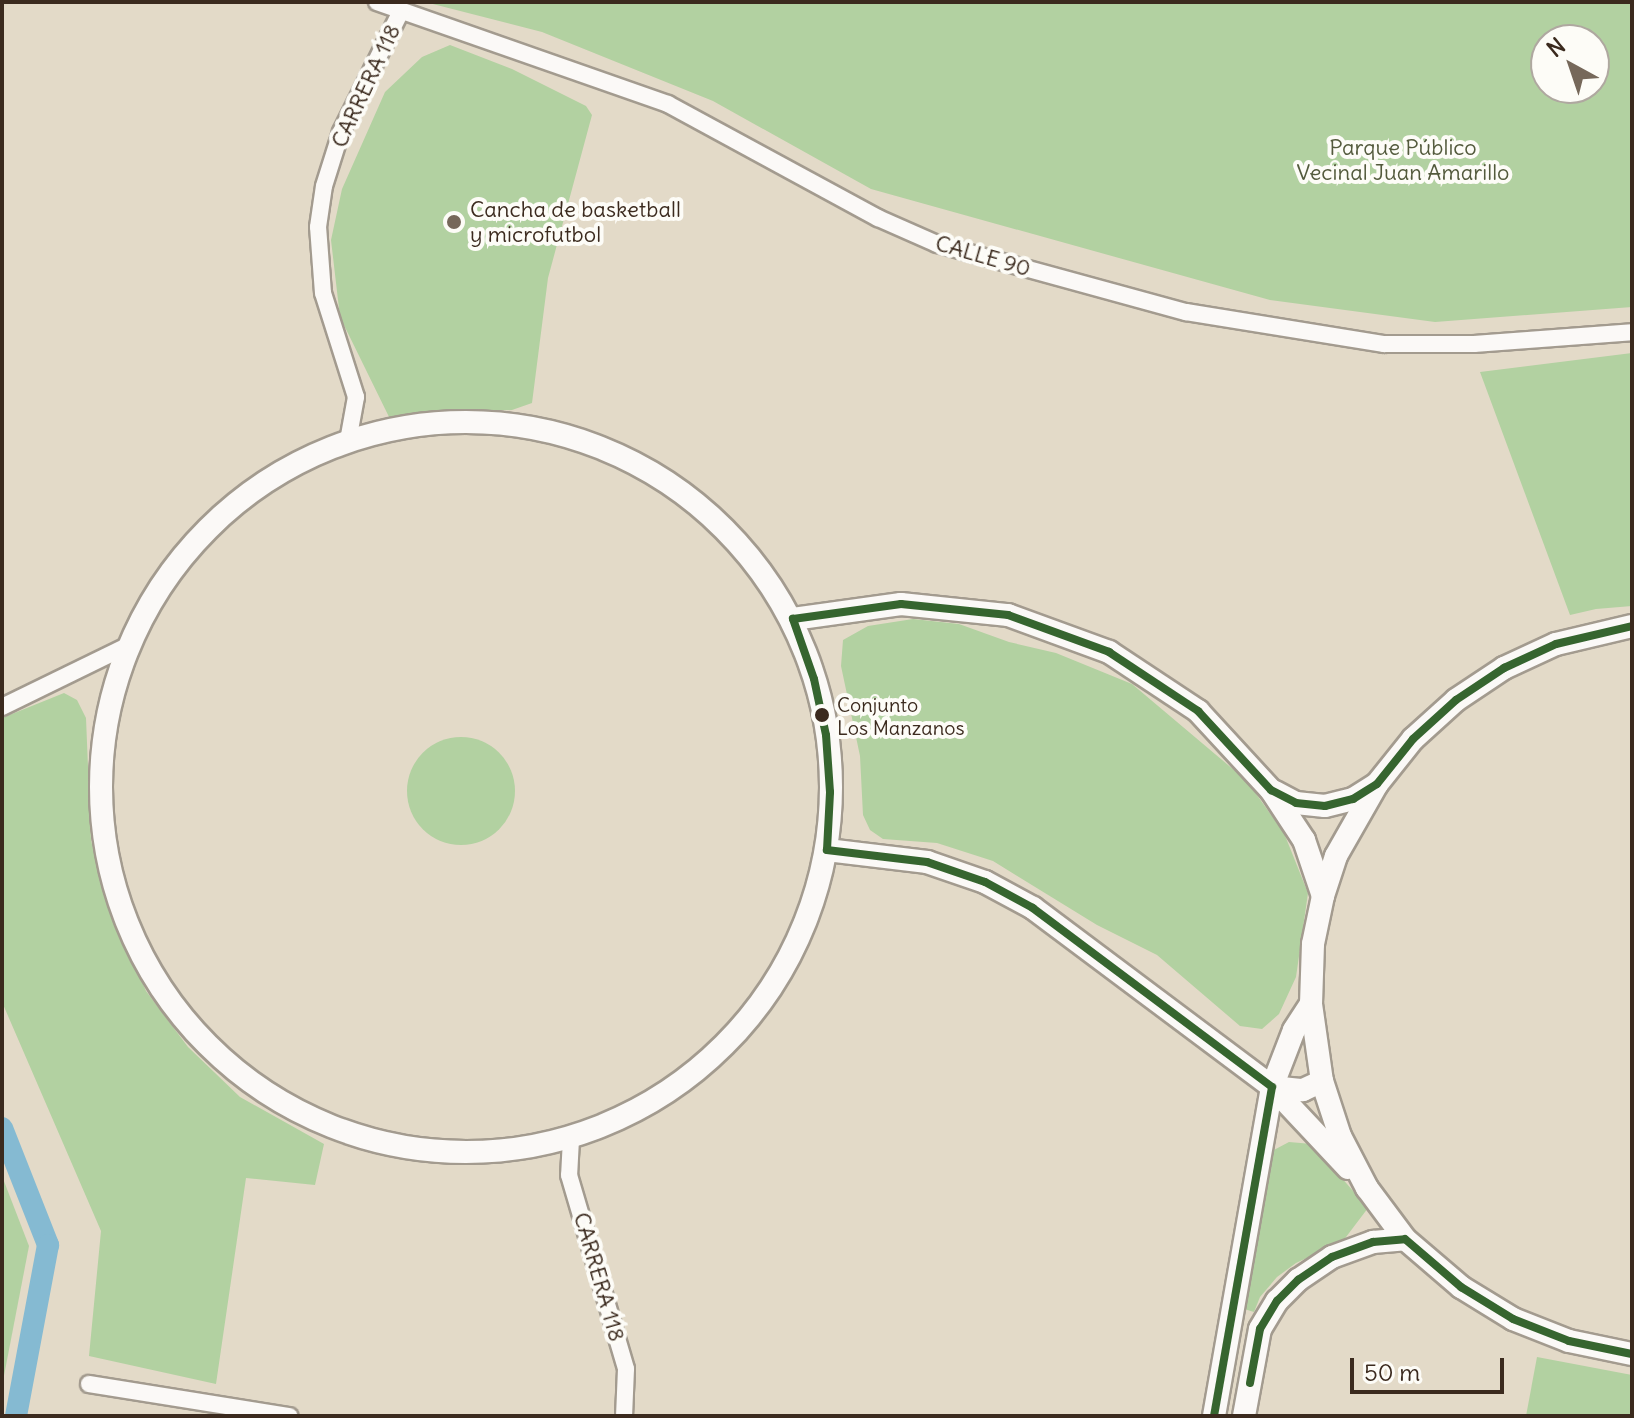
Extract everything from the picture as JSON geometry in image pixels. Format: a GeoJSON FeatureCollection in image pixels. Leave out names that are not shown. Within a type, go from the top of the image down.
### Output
{"type":"FeatureCollection","features":[{"type":"Feature","properties":{"kind":"street","name":"CALLE 90"},"geometry":{"type":"LineString","coordinates":[[377,2],[668,104],[878,218],[937,244],[1186,312],[1384,344],[1474,344],[1632,332]]}},
{"type":"Feature","properties":{"kind":"street","name":"CARRERA 118"},"geometry":{"type":"LineString","coordinates":[[348,441],[356,397],[323,293],[318,227],[324,186],[341,132],[401,11]]}},
{"type":"Feature","properties":{"kind":"street"},"geometry":{"type":"LineString","coordinates":[[434,422],[521,424],[605,447],[703,508],[745,547],[793,619],[814,679],[826,735],[830,792],[827,850],[803,927],[763,997],[710,1058],[646,1106],[571,1139],[492,1155],[409,1151],[330,1129],[258,1090],[196,1036],[147,969],[119,902],[102,832],[100,768],[107,721],[129,645],[166,578],[217,519],[279,473],[348,441],[434,422]]}},
{"type":"Feature","properties":{"kind":"street"},"geometry":{"type":"LineString","coordinates":[[793,619],[901,604],[1008,615],[1109,652],[1198,711],[1271,790],[1304,840],[1323,896]]}},
{"type":"Feature","properties":{"kind":"street"},"geometry":{"type":"LineString","coordinates":[[1367,1188],[1340,1136],[1322,1081],[1311,1004],[1313,944],[1323,896],[1336,856],[1377,784],[1424,729],[1456,700],[1504,668],[1556,644],[1632,626]]}},
{"type":"Feature","properties":{"kind":"street"},"geometry":{"type":"LineString","coordinates":[[2,707],[129,645]]}},
{"type":"Feature","properties":{"kind":"street"},"geometry":{"type":"LineString","coordinates":[[1271,790],[1296,803],[1325,806],[1353,799],[1377,784]]}},
{"type":"Feature","properties":{"kind":"street"},"geometry":{"type":"LineString","coordinates":[[827,850],[927,862],[985,882],[1033,908],[1272,1087],[1367,1188],[1405,1239],[1461,1287],[1513,1319],[1569,1341],[1632,1354]]}},
{"type":"Feature","properties":{"kind":"street"},"geometry":{"type":"LineString","coordinates":[[1214,1416],[1272,1087],[1281,1057],[1311,1004]]}},
{"type":"Feature","properties":{"kind":"street"},"geometry":{"type":"LineString","coordinates":[[1272,1087],[1303,1090],[1322,1081]]}},
{"type":"Feature","properties":{"kind":"street","name":"CARRERA 118"},"geometry":{"type":"LineString","coordinates":[[571,1139],[569,1175],[626,1369],[624,1416]]}},
{"type":"Feature","properties":{"kind":"street"},"geometry":{"type":"LineString","coordinates":[[1244,1416],[1260,1329],[1277,1301],[1298,1280],[1332,1257],[1373,1242],[1405,1239]]}},
{"type":"Feature","properties":{"kind":"street"},"geometry":{"type":"LineString","coordinates":[[89,1384],[289,1416]]}},
{"type":"Feature","properties":{"kind":"green space","name":"Parque Público Vecinal Juan Amarillo"},"geometry":{"type":"Polygon","coordinates":[[[425,2],[1632,2],[1632,307],[1435,322],[1270,300],[871,189],[713,101],[542,32],[425,2]]]}},
{"type":"Feature","properties":{"kind":"green space"},"geometry":{"type":"Polygon","coordinates":[[[450,45],[512,69],[586,106],[592,115],[548,278],[532,403],[512,410],[452,412],[391,421],[340,317],[331,240],[342,189],[385,92],[422,57],[450,45]]]}},
{"type":"Feature","properties":{"kind":"green space"},"geometry":{"type":"Polygon","coordinates":[[[1632,353],[1632,606],[1570,615],[1480,372],[1632,353]]]}},
{"type":"Feature","properties":{"kind":"green space"},"geometry":{"type":"Polygon","coordinates":[[[913,619],[959,624],[1009,642],[1056,653],[1132,684],[1247,781],[1284,833],[1308,893],[1296,977],[1279,1014],[1262,1029],[1240,1026],[1157,955],[1097,925],[993,861],[937,843],[883,839],[870,830],[863,815],[860,756],[841,666],[843,640],[868,626],[913,619]]]}},
{"type":"Feature","properties":{"kind":"green space"},"geometry":{"type":"Polygon","coordinates":[[[64,693],[77,700],[86,718],[91,840],[102,886],[146,991],[188,1047],[240,1097],[324,1144],[315,1185],[246,1178],[216,1384],[89,1356],[101,1231],[2,1002],[2,718],[64,693]]]}},
{"type":"Feature","properties":{"kind":"green space"},"geometry":{"type":"Polygon","coordinates":[[[461,737],[481,742],[499,753],[510,771],[515,791],[510,811],[499,829],[481,840],[461,845],[441,840],[423,829],[412,811],[407,791],[412,771],[423,753],[441,742],[461,737]]]}},
{"type":"Feature","properties":{"kind":"green space"},"geometry":{"type":"Polygon","coordinates":[[[1289,1142],[1312,1144],[1368,1208],[1343,1241],[1296,1263],[1277,1277],[1260,1297],[1254,1312],[1241,1308],[1272,1151],[1289,1142]]]}},
{"type":"Feature","properties":{"kind":"green space"},"geometry":{"type":"Polygon","coordinates":[[[2,1176],[29,1246],[2,1386],[2,1176]]]}},
{"type":"Feature","properties":{"kind":"green space"},"geometry":{"type":"Polygon","coordinates":[[[1537,1357],[1632,1375],[1632,1416],[1526,1416],[1537,1357]]]}},
{"type":"Feature","properties":{"kind":"waterway"},"geometry":{"type":"LineString","coordinates":[[2,1128],[48,1245],[16,1416]]}},
{"type":"Feature","properties":{"kind":"transit line"},"geometry":{"type":"LineString","coordinates":[[1214,1416],[1272,1087],[1033,908],[985,882],[927,862],[827,850],[830,792],[826,735],[814,679],[793,619],[901,604],[1008,615],[1109,652],[1198,711],[1271,790],[1296,803],[1325,806],[1353,799],[1377,784],[1413,739],[1456,700],[1504,668],[1556,644],[1632,626]]}},
{"type":"Feature","properties":{"kind":"transit line"},"geometry":{"type":"LineString","coordinates":[[1250,1383],[1260,1329],[1277,1301],[1298,1280],[1332,1257],[1373,1242],[1405,1239],[1461,1287],[1513,1319],[1569,1341],[1632,1354]]}},
{"type":"Feature","properties":{"kind":"place","name":"Cancha de basketball y microfutbol"},"geometry":{"type":"Point","coordinates":[454,222]}},
{"type":"Feature","properties":{"kind":"place","name":"Conjunto Los Manzanos"},"geometry":{"type":"Point","coordinates":[822,715]}}]}
